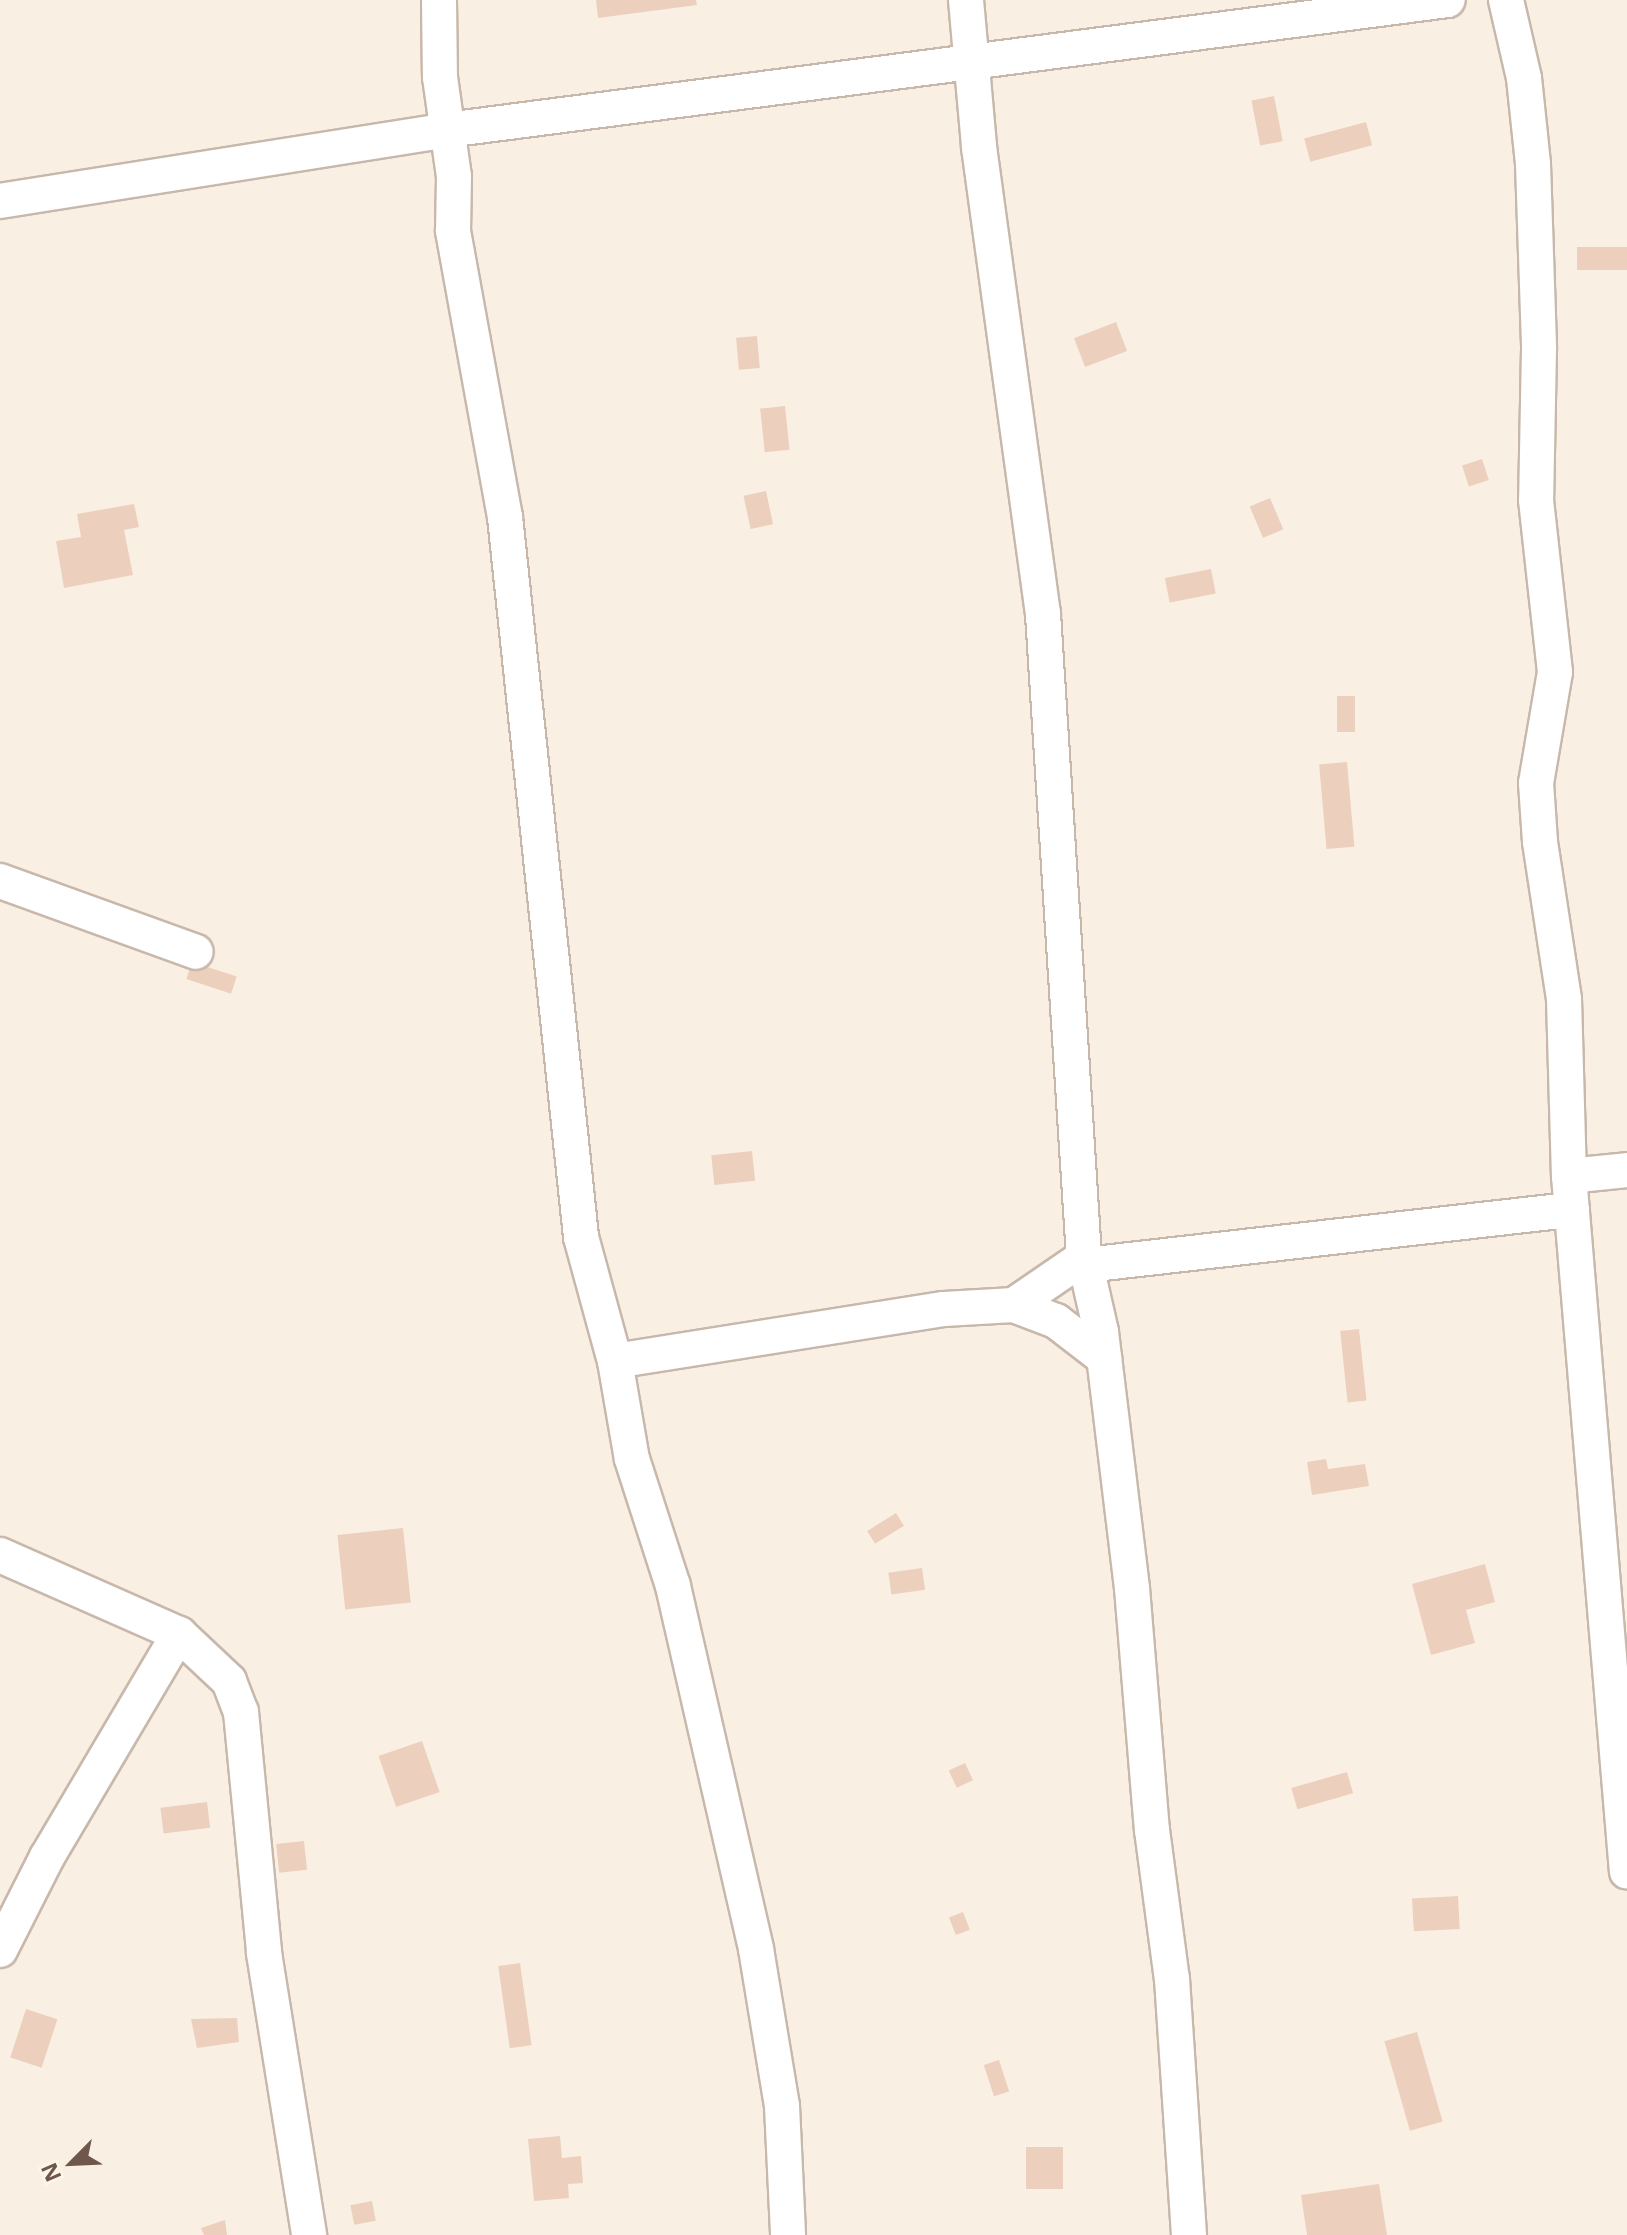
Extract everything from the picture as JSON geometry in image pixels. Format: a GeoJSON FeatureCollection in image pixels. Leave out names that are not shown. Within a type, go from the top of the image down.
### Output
{"type":"FeatureCollection","features":[{"type":"Feature","properties":{"kind":"street"},"geometry":{"type":"LineString","coordinates":[[439,0],[457,267],[505,517],[581,1237],[615,1361],[632,1459],[673,1586],[756,1949],[782,2106],[788,2235]]}},
{"type":"Feature","properties":{"kind":"street"},"geometry":{"type":"LineString","coordinates":[[966,0],[1006,364],[1043,614],[1085,1261],[1104,1358],[1172,1979],[1189,2235]]}},
{"type":"Feature","properties":{"kind":"street"},"geometry":{"type":"LineString","coordinates":[[0,201],[447,130],[1448,0]]}},
{"type":"Feature","properties":{"kind":"street"},"geometry":{"type":"LineString","coordinates":[[1506,0],[1524,78],[1533,164],[1539,349],[1536,500],[1555,672],[1536,783],[1543,879],[1564,999],[1569,1176],[1627,1872]]}},
{"type":"Feature","properties":{"kind":"street"},"geometry":{"type":"LineString","coordinates":[[0,881],[196,952]]}},
{"type":"Feature","properties":{"kind":"street"},"geometry":{"type":"LineString","coordinates":[[1569,1176],[1627,1170]]}},
{"type":"Feature","properties":{"kind":"street"},"geometry":{"type":"LineString","coordinates":[[1014,1305],[1085,1261],[1572,1210]]}},
{"type":"Feature","properties":{"kind":"street"},"geometry":{"type":"LineString","coordinates":[[615,1361],[944,1309],[1014,1305],[1056,1321],[1104,1358]]}},
{"type":"Feature","properties":{"kind":"street"},"geometry":{"type":"LineString","coordinates":[[0,1555],[179,1634],[229,1681],[241,1712],[264,1953],[309,2235]]}},
{"type":"Feature","properties":{"kind":"street"},"geometry":{"type":"LineString","coordinates":[[0,1950],[47,1857],[179,1634]]}},
{"type":"Feature","properties":{"kind":"building"},"geometry":{"type":"Polygon","coordinates":[[[596,0],[696,0],[697,5],[598,18],[596,0]]]}},
{"type":"Feature","properties":{"kind":"building"},"geometry":{"type":"Polygon","coordinates":[[[1274,96],[1283,141],[1260,146],[1251,100],[1274,96]]]}},
{"type":"Feature","properties":{"kind":"building"},"geometry":{"type":"Polygon","coordinates":[[[1366,122],[1372,145],[1310,162],[1304,139],[1366,122]]]}},
{"type":"Feature","properties":{"kind":"building"},"geometry":{"type":"Polygon","coordinates":[[[1577,247],[1627,247],[1627,270],[1577,270],[1577,247]]]}},
{"type":"Feature","properties":{"kind":"building"},"geometry":{"type":"Polygon","coordinates":[[[1116,322],[1127,351],[1085,367],[1074,338],[1116,322]]]}},
{"type":"Feature","properties":{"kind":"building"},"geometry":{"type":"Polygon","coordinates":[[[757,336],[760,368],[739,370],[736,338],[757,336]]]}},
{"type":"Feature","properties":{"kind":"building"},"geometry":{"type":"Polygon","coordinates":[[[785,406],[790,450],[765,452],[760,409],[785,406]]]}},
{"type":"Feature","properties":{"kind":"building"},"geometry":{"type":"Polygon","coordinates":[[[1482,459],[1489,480],[1469,486],[1462,465],[1482,459]]]}},
{"type":"Feature","properties":{"kind":"building"},"geometry":{"type":"Polygon","coordinates":[[[766,491],[773,524],[751,529],[744,496],[766,491]]]}},
{"type":"Feature","properties":{"kind":"building"},"geometry":{"type":"Polygon","coordinates":[[[1270,498],[1283,529],[1263,538],[1250,507],[1270,498]]]}},
{"type":"Feature","properties":{"kind":"building"},"geometry":{"type":"Polygon","coordinates":[[[134,504],[139,527],[124,530],[133,575],[64,588],[56,541],[81,537],[77,514],[134,504]]]}},
{"type":"Feature","properties":{"kind":"building"},"geometry":{"type":"Polygon","coordinates":[[[1211,569],[1216,594],[1170,603],[1165,578],[1211,569]]]}},
{"type":"Feature","properties":{"kind":"building"},"geometry":{"type":"Polygon","coordinates":[[[1337,696],[1355,696],[1355,732],[1337,732],[1337,696]]]}},
{"type":"Feature","properties":{"kind":"building"},"geometry":{"type":"Polygon","coordinates":[[[1347,762],[1354,847],[1327,849],[1319,764],[1347,762]]]}},
{"type":"Feature","properties":{"kind":"building"},"geometry":{"type":"Polygon","coordinates":[[[192,962],[237,977],[231,994],[186,979],[192,962]]]}},
{"type":"Feature","properties":{"kind":"building"},"geometry":{"type":"Polygon","coordinates":[[[752,1151],[755,1181],[714,1185],[711,1155],[752,1151]]]}},
{"type":"Feature","properties":{"kind":"building"},"geometry":{"type":"Polygon","coordinates":[[[1359,1329],[1367,1401],[1348,1403],[1340,1331],[1359,1329]]]}},
{"type":"Feature","properties":{"kind":"building"},"geometry":{"type":"Polygon","coordinates":[[[1326,1459],[1328,1469],[1365,1464],[1369,1486],[1312,1495],[1307,1462],[1326,1459]]]}},
{"type":"Feature","properties":{"kind":"building"},"geometry":{"type":"Polygon","coordinates":[[[896,1513],[904,1526],[875,1544],[867,1531],[896,1513]]]}},
{"type":"Feature","properties":{"kind":"building"},"geometry":{"type":"Polygon","coordinates":[[[403,1528],[411,1603],[345,1609],[337,1535],[403,1528]]]}},
{"type":"Feature","properties":{"kind":"building"},"geometry":{"type":"Polygon","coordinates":[[[1485,1564],[1495,1602],[1466,1610],[1475,1643],[1431,1655],[1412,1584],[1485,1564]]]}},
{"type":"Feature","properties":{"kind":"building"},"geometry":{"type":"Polygon","coordinates":[[[922,1568],[925,1590],[891,1595],[888,1573],[922,1568]]]}},
{"type":"Feature","properties":{"kind":"building"},"geometry":{"type":"Polygon","coordinates":[[[422,1741],[440,1792],[396,1807],[379,1756],[422,1741]]]}},
{"type":"Feature","properties":{"kind":"building"},"geometry":{"type":"Polygon","coordinates":[[[965,1763],[973,1780],[957,1788],[949,1771],[965,1763]]]}},
{"type":"Feature","properties":{"kind":"building"},"geometry":{"type":"Polygon","coordinates":[[[1347,1772],[1353,1793],[1297,1809],[1291,1788],[1347,1772]]]}},
{"type":"Feature","properties":{"kind":"building"},"geometry":{"type":"Polygon","coordinates":[[[207,1802],[210,1828],[164,1834],[160,1808],[207,1802]]]}},
{"type":"Feature","properties":{"kind":"building"},"geometry":{"type":"Polygon","coordinates":[[[304,1841],[307,1870],[279,1873],[276,1844],[304,1841]]]}},
{"type":"Feature","properties":{"kind":"building"},"geometry":{"type":"Polygon","coordinates":[[[1458,1896],[1460,1929],[1414,1931],[1412,1898],[1458,1896]]]}},
{"type":"Feature","properties":{"kind":"building"},"geometry":{"type":"Polygon","coordinates":[[[963,1912],[970,1930],[956,1935],[949,1917],[963,1912]]]}},
{"type":"Feature","properties":{"kind":"building"},"geometry":{"type":"Polygon","coordinates":[[[520,1963],[532,2045],[510,2048],[498,1966],[520,1963]]]}},
{"type":"Feature","properties":{"kind":"building"},"geometry":{"type":"Polygon","coordinates":[[[26,2009],[57,2019],[42,2068],[10,2058],[26,2009]]]}},
{"type":"Feature","properties":{"kind":"building"},"geometry":{"type":"Polygon","coordinates":[[[237,2018],[239,2042],[197,2048],[191,2019],[237,2018]]]}},
{"type":"Feature","properties":{"kind":"building"},"geometry":{"type":"Polygon","coordinates":[[[1417,2032],[1443,2121],[1410,2131],[1384,2041],[1417,2032]]]}},
{"type":"Feature","properties":{"kind":"building"},"geometry":{"type":"Polygon","coordinates":[[[999,2060],[1009,2091],[994,2096],[984,2065],[999,2060]]]}},
{"type":"Feature","properties":{"kind":"building"},"geometry":{"type":"Polygon","coordinates":[[[560,2136],[562,2158],[581,2156],[583,2183],[568,2184],[569,2198],[534,2201],[528,2139],[560,2136]]]}},
{"type":"Feature","properties":{"kind":"building"},"geometry":{"type":"Polygon","coordinates":[[[1026,2147],[1063,2147],[1063,2189],[1026,2189],[1026,2147]]]}},
{"type":"Feature","properties":{"kind":"building"},"geometry":{"type":"Polygon","coordinates":[[[1379,2184],[1387,2235],[1307,2235],[1301,2195],[1379,2184]]]}},
{"type":"Feature","properties":{"kind":"building"},"geometry":{"type":"Polygon","coordinates":[[[372,2201],[376,2221],[354,2225],[350,2205],[372,2201]]]}},
{"type":"Feature","properties":{"kind":"building"},"geometry":{"type":"Polygon","coordinates":[[[225,2220],[227,2235],[204,2235],[201,2228],[225,2220]]]}}]}
